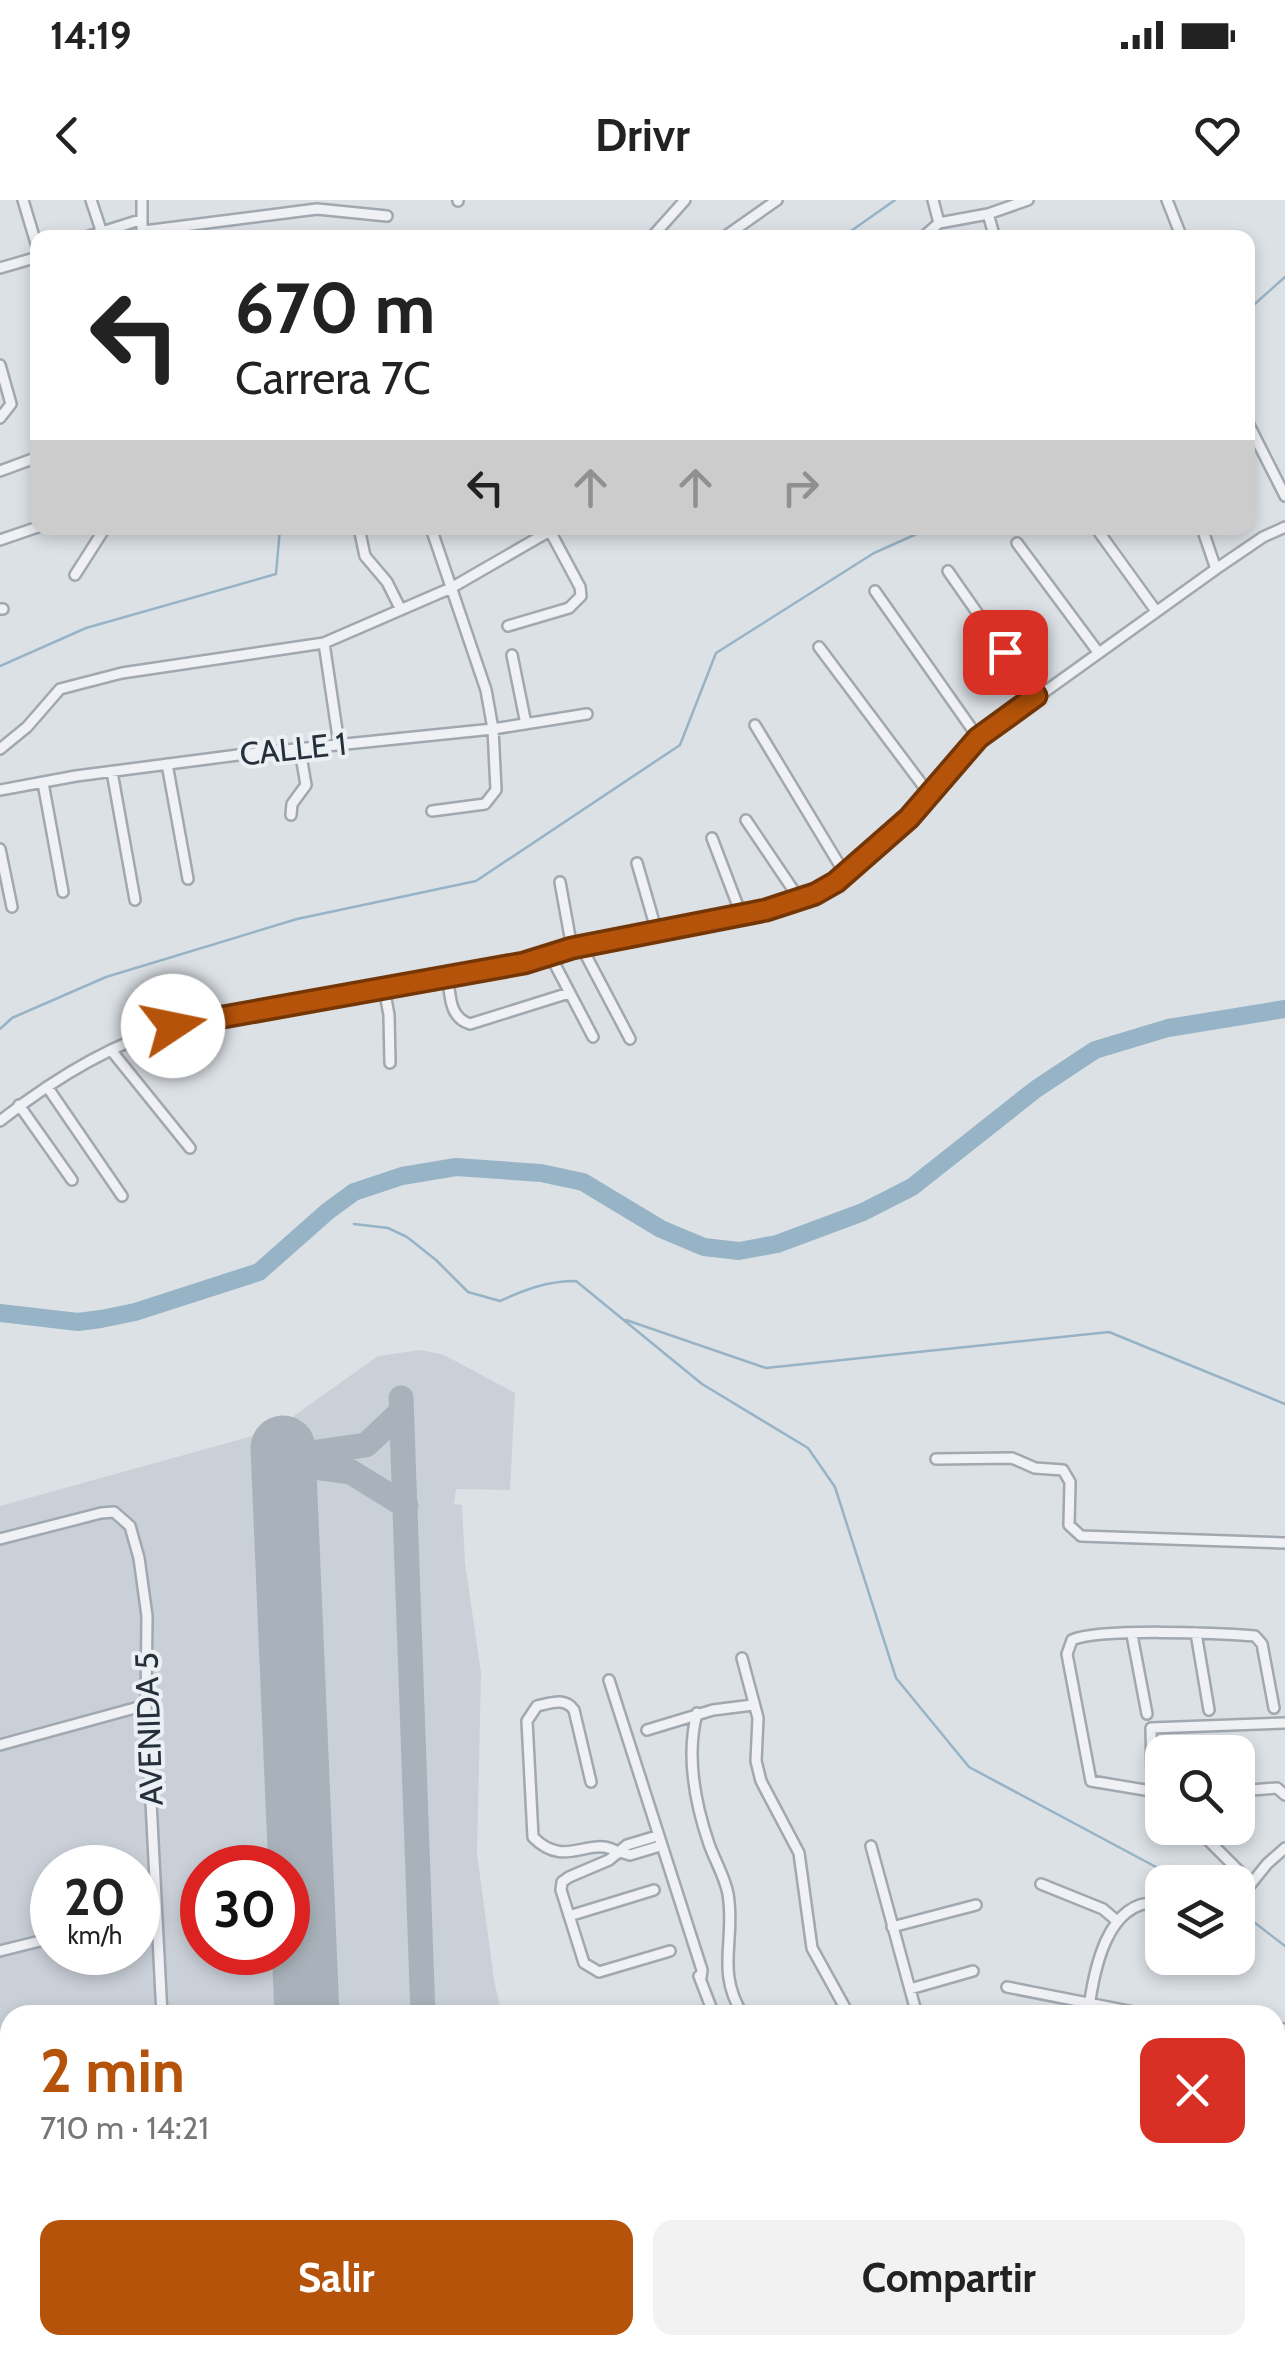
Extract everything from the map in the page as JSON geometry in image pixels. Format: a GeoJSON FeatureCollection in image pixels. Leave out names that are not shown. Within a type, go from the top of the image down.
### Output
{"type":"FeatureCollection","features":[{"type":"Feature","properties":{"kind":"street"},"geometry":{"type":"LineString","coordinates":[[24,200],[32,230]]}},
{"type":"Feature","properties":{"kind":"street"},"geometry":{"type":"LineString","coordinates":[[90,200],[101,230],[316,209],[387,216]]}},
{"type":"Feature","properties":{"kind":"street"},"geometry":{"type":"LineString","coordinates":[[142,200],[142,229]]}},
{"type":"Feature","properties":{"kind":"street"},"geometry":{"type":"LineString","coordinates":[[657,230],[684,200]]}},
{"type":"Feature","properties":{"kind":"street"},"geometry":{"type":"LineString","coordinates":[[734,230],[777,200]]}},
{"type":"Feature","properties":{"kind":"street"},"geometry":{"type":"LineString","coordinates":[[933,200],[939,223]]}},
{"type":"Feature","properties":{"kind":"street"},"geometry":{"type":"LineString","coordinates":[[931,230],[939,223],[988,214],[1028,200]]}},
{"type":"Feature","properties":{"kind":"street"},"geometry":{"type":"LineString","coordinates":[[1167,200],[1179,230]]}},
{"type":"Feature","properties":{"kind":"street"},"geometry":{"type":"LineString","coordinates":[[988,214],[993,230]]}},
{"type":"Feature","properties":{"kind":"street"},"geometry":{"type":"LineString","coordinates":[[0,268],[30,256]]}},
{"type":"Feature","properties":{"kind":"street"},"geometry":{"type":"LineString","coordinates":[[0,365],[11,404],[0,418]]}},
{"type":"Feature","properties":{"kind":"street"},"geometry":{"type":"LineString","coordinates":[[1255,438],[1285,496]]}},
{"type":"Feature","properties":{"kind":"street"},"geometry":{"type":"LineString","coordinates":[[0,471],[30,459]]}},
{"type":"Feature","properties":{"kind":"street"},"geometry":{"type":"LineString","coordinates":[[0,1120],[111,1050],[173,1026],[448,978],[815,894],[845,874],[930,794],[978,738],[1262,537],[1285,527]]}},
{"type":"Feature","properties":{"kind":"street"},"geometry":{"type":"LineString","coordinates":[[0,540],[30,530]]}},
{"type":"Feature","properties":{"kind":"street"},"geometry":{"type":"LineString","coordinates":[[75,574],[100,535]]}},
{"type":"Feature","properties":{"kind":"street"},"geometry":{"type":"LineString","coordinates":[[360,535],[365,556],[387,582],[401,610]]}},
{"type":"Feature","properties":{"kind":"street"},"geometry":{"type":"LineString","coordinates":[[432,812],[482,805],[492,800],[496,790],[493,729],[486,690],[433,535]]}},
{"type":"Feature","properties":{"kind":"street"},"geometry":{"type":"LineString","coordinates":[[0,749],[27,727],[60,689],[78,682],[324,644],[450,588],[542,535]]}},
{"type":"Feature","properties":{"kind":"street"},"geometry":{"type":"LineString","coordinates":[[508,626],[569,608],[581,596],[555,535]]}},
{"type":"Feature","properties":{"kind":"street"},"geometry":{"type":"LineString","coordinates":[[1101,535],[1156,611]]}},
{"type":"Feature","properties":{"kind":"street"},"geometry":{"type":"LineString","coordinates":[[1204,535],[1216,569]]}},
{"type":"Feature","properties":{"kind":"street"},"geometry":{"type":"LineString","coordinates":[[1018,543],[1098,652]]}},
{"type":"Feature","properties":{"kind":"street"},"geometry":{"type":"LineString","coordinates":[[948,571],[1036,696]]}},
{"type":"Feature","properties":{"kind":"street"},"geometry":{"type":"LineString","coordinates":[[875,591],[978,738]]}},
{"type":"Feature","properties":{"kind":"street"},"geometry":{"type":"LineString","coordinates":[[324,644],[339,744]]}},
{"type":"Feature","properties":{"kind":"street"},"geometry":{"type":"LineString","coordinates":[[819,647],[930,794]]}},
{"type":"Feature","properties":{"kind":"street"},"geometry":{"type":"LineString","coordinates":[[512,656],[526,724]]}},
{"type":"Feature","properties":{"kind":"street","name":"CALLE 1"},"geometry":{"type":"LineString","coordinates":[[0,790],[167,764],[493,729],[588,714]]}},
{"type":"Feature","properties":{"kind":"street"},"geometry":{"type":"LineString","coordinates":[[755,725],[845,874]]}},
{"type":"Feature","properties":{"kind":"street"},"geometry":{"type":"LineString","coordinates":[[290,816],[292,804],[306,785],[300,750]]}},
{"type":"Feature","properties":{"kind":"street"},"geometry":{"type":"LineString","coordinates":[[167,764],[188,879]]}},
{"type":"Feature","properties":{"kind":"street"},"geometry":{"type":"LineString","coordinates":[[112,772],[135,900]]}},
{"type":"Feature","properties":{"kind":"street"},"geometry":{"type":"LineString","coordinates":[[43,783],[63,892]]}},
{"type":"Feature","properties":{"kind":"street"},"geometry":{"type":"LineString","coordinates":[[746,820],[800,900]]}},
{"type":"Feature","properties":{"kind":"street"},"geometry":{"type":"LineString","coordinates":[[712,838],[740,914]]}},
{"type":"Feature","properties":{"kind":"street"},"geometry":{"type":"LineString","coordinates":[[0,849],[12,907]]}},
{"type":"Feature","properties":{"kind":"street"},"geometry":{"type":"LineString","coordinates":[[637,863],[656,929]]}},
{"type":"Feature","properties":{"kind":"street"},"geometry":{"type":"LineString","coordinates":[[560,882],[576,947],[630,1039]]}},
{"type":"Feature","properties":{"kind":"street"},"geometry":{"type":"LineString","coordinates":[[550,954],[594,1037]]}},
{"type":"Feature","properties":{"kind":"street"},"geometry":{"type":"LineString","coordinates":[[448,978],[455,1014],[460,1021],[470,1024],[569,993]]}},
{"type":"Feature","properties":{"kind":"street"},"geometry":{"type":"LineString","coordinates":[[384,988],[390,1064]]}},
{"type":"Feature","properties":{"kind":"street"},"geometry":{"type":"LineString","coordinates":[[111,1050],[190,1148]]}},
{"type":"Feature","properties":{"kind":"street"},"geometry":{"type":"LineString","coordinates":[[48,1088],[122,1196]]}},
{"type":"Feature","properties":{"kind":"street"},"geometry":{"type":"LineString","coordinates":[[19,1106],[72,1180]]}},
{"type":"Feature","properties":{"kind":"street"},"geometry":{"type":"LineString","coordinates":[[936,1459],[1012,1458],[1041,1469],[1062,1470],[1070,1482],[1069,1525],[1081,1536],[1285,1543]]}},
{"type":"Feature","properties":{"kind":"street","name":"AVENIDA 5"},"geometry":{"type":"LineString","coordinates":[[0,1539],[114,1512],[130,1526],[147,1616],[146,1705],[153,1845]]}},
{"type":"Feature","properties":{"kind":"street"},"geometry":{"type":"LineString","coordinates":[[1196,1634],[1209,1710]]}},
{"type":"Feature","properties":{"kind":"street"},"geometry":{"type":"LineString","coordinates":[[1132,1635],[1147,1714]]}},
{"type":"Feature","properties":{"kind":"street"},"geometry":{"type":"LineString","coordinates":[[1145,1789],[1094,1783],[1086,1769],[1067,1648],[1078,1636],[1257,1637],[1262,1644],[1274,1708]]}},
{"type":"Feature","properties":{"kind":"street"},"geometry":{"type":"LineString","coordinates":[[742,1658],[760,1727],[756,1761],[761,1782],[799,1853],[812,1948],[843,2005]]}},
{"type":"Feature","properties":{"kind":"street"},"geometry":{"type":"LineString","coordinates":[[609,1680],[690,1954],[711,2005]]}},
{"type":"Feature","properties":{"kind":"street"},"geometry":{"type":"LineString","coordinates":[[592,1782],[570,1704],[562,1701],[537,1706],[527,1720],[533,1837],[540,1844],[569,1854],[598,1845],[620,1853]]}},
{"type":"Feature","properties":{"kind":"street"},"geometry":{"type":"LineString","coordinates":[[0,1744],[146,1705]]}},
{"type":"Feature","properties":{"kind":"street"},"geometry":{"type":"LineString","coordinates":[[646,1730],[698,1714],[753,1705]]}},
{"type":"Feature","properties":{"kind":"street"},"geometry":{"type":"LineString","coordinates":[[698,1714],[692,1756],[710,1846],[728,1892],[726,1970],[728,1986],[738,2005]]}},
{"type":"Feature","properties":{"kind":"street"},"geometry":{"type":"LineString","coordinates":[[1151,1735],[1151,1728],[1285,1722]]}},
{"type":"Feature","properties":{"kind":"street"},"geometry":{"type":"LineString","coordinates":[[1255,1790],[1277,1788],[1285,1796]]}},
{"type":"Feature","properties":{"kind":"street"},"geometry":{"type":"LineString","coordinates":[[660,1846],[627,1845],[620,1853],[562,1882],[561,1890],[584,1963],[592,1970],[600,1972],[670,1951]]}},
{"type":"Feature","properties":{"kind":"street"},"geometry":{"type":"LineString","coordinates":[[1213,1845],[1234,1865]]}},
{"type":"Feature","properties":{"kind":"street"},"geometry":{"type":"LineString","coordinates":[[871,1846],[914,2005]]}},
{"type":"Feature","properties":{"kind":"street"},"geometry":{"type":"LineString","coordinates":[[1255,1880],[1285,1848]]}},
{"type":"Feature","properties":{"kind":"street"},"geometry":{"type":"LineString","coordinates":[[1041,1884],[1103,1909],[1117,1921]]}},
{"type":"Feature","properties":{"kind":"street"},"geometry":{"type":"LineString","coordinates":[[569,1916],[654,1890]]}},
{"type":"Feature","properties":{"kind":"street"},"geometry":{"type":"LineString","coordinates":[[892,1927],[976,1904]]}},
{"type":"Feature","properties":{"kind":"street"},"geometry":{"type":"LineString","coordinates":[[1089,2003],[1106,1937],[1117,1921],[1145,1904]]}},
{"type":"Feature","properties":{"kind":"street"},"geometry":{"type":"LineString","coordinates":[[0,1952],[30,1944]]}},
{"type":"Feature","properties":{"kind":"street"},"geometry":{"type":"LineString","coordinates":[[910,1989],[972,1972]]}},
{"type":"Feature","properties":{"kind":"street","name":"AVENIDA 5"},"geometry":{"type":"LineString","coordinates":[[160,1975],[161,2005]]}},
{"type":"Feature","properties":{"kind":"street"},"geometry":{"type":"LineString","coordinates":[[1007,1987],[1099,2005]]}},
{"type":"Feature","properties":{"kind":"shaded area"},"geometry":{"type":"Polygon","coordinates":[[[420,1350],[444,1355],[515,1393],[510,1490],[456,1489],[454,1504],[462,1505],[465,1563],[481,1673],[477,1854],[500,2005],[0,2005],[0,1506],[274,1430],[378,1356],[420,1350]]]}},
{"type":"Feature","properties":{"kind":"waterway"},"geometry":{"type":"LineString","coordinates":[[852,230],[895,200]]}},
{"type":"Feature","properties":{"kind":"waterway"},"geometry":{"type":"LineString","coordinates":[[1255,304],[1285,277]]}},
{"type":"Feature","properties":{"kind":"waterway"},"geometry":{"type":"LineString","coordinates":[[0,666],[86,628],[276,574],[279,535]]}},
{"type":"Feature","properties":{"kind":"waterway"},"geometry":{"type":"LineString","coordinates":[[0,1029],[12,1018],[106,977],[297,919],[476,881],[680,745],[716,653],[874,553],[914,535]]}},
{"type":"Feature","properties":{"kind":"waterway"},"geometry":{"type":"LineString","coordinates":[[0,1313],[78,1322],[135,1312],[259,1272],[354,1192],[402,1176],[456,1167],[541,1173],[583,1182],[661,1229],[704,1247],[739,1251],[777,1244],[863,1212],[912,1187],[1036,1089],[1095,1050],[1168,1028],[1285,1009]]}},
{"type":"Feature","properties":{"kind":"waterway"},"geometry":{"type":"LineString","coordinates":[[354,1224],[388,1228],[407,1237],[468,1292],[500,1301],[537,1286],[576,1281],[702,1384],[808,1448],[835,1487],[896,1678],[969,1767],[1152,1865]]}},
{"type":"Feature","properties":{"kind":"waterway"},"geometry":{"type":"LineString","coordinates":[[626,1320],[766,1368],[1109,1332],[1285,1404]]}},
{"type":"Feature","properties":{"kind":"waterway"},"geometry":{"type":"LineString","coordinates":[[1255,1923],[1285,1946]]}},
{"type":"Feature","properties":{"kind":"taxiway"},"geometry":{"type":"LineString","coordinates":[[401,1398],[423,2005]]}},
{"type":"Feature","properties":{"kind":"taxiway"},"geometry":{"type":"LineString","coordinates":[[296,1455],[366,1445],[401,1412]]}},
{"type":"Feature","properties":{"kind":"taxiway"},"geometry":{"type":"LineString","coordinates":[[284,1463],[351,1472],[406,1506]]}},
{"type":"Feature","properties":{"kind":"runway"},"geometry":{"type":"LineString","coordinates":[[283,1448],[307,2005]]}},
{"type":"Feature","properties":{"kind":"route"},"geometry":{"type":"LineString","coordinates":[[173,1026],[524,963],[656,929],[766,910],[815,894],[836,882],[909,818],[978,738],[1036,696],[1005,652]]}}]}
